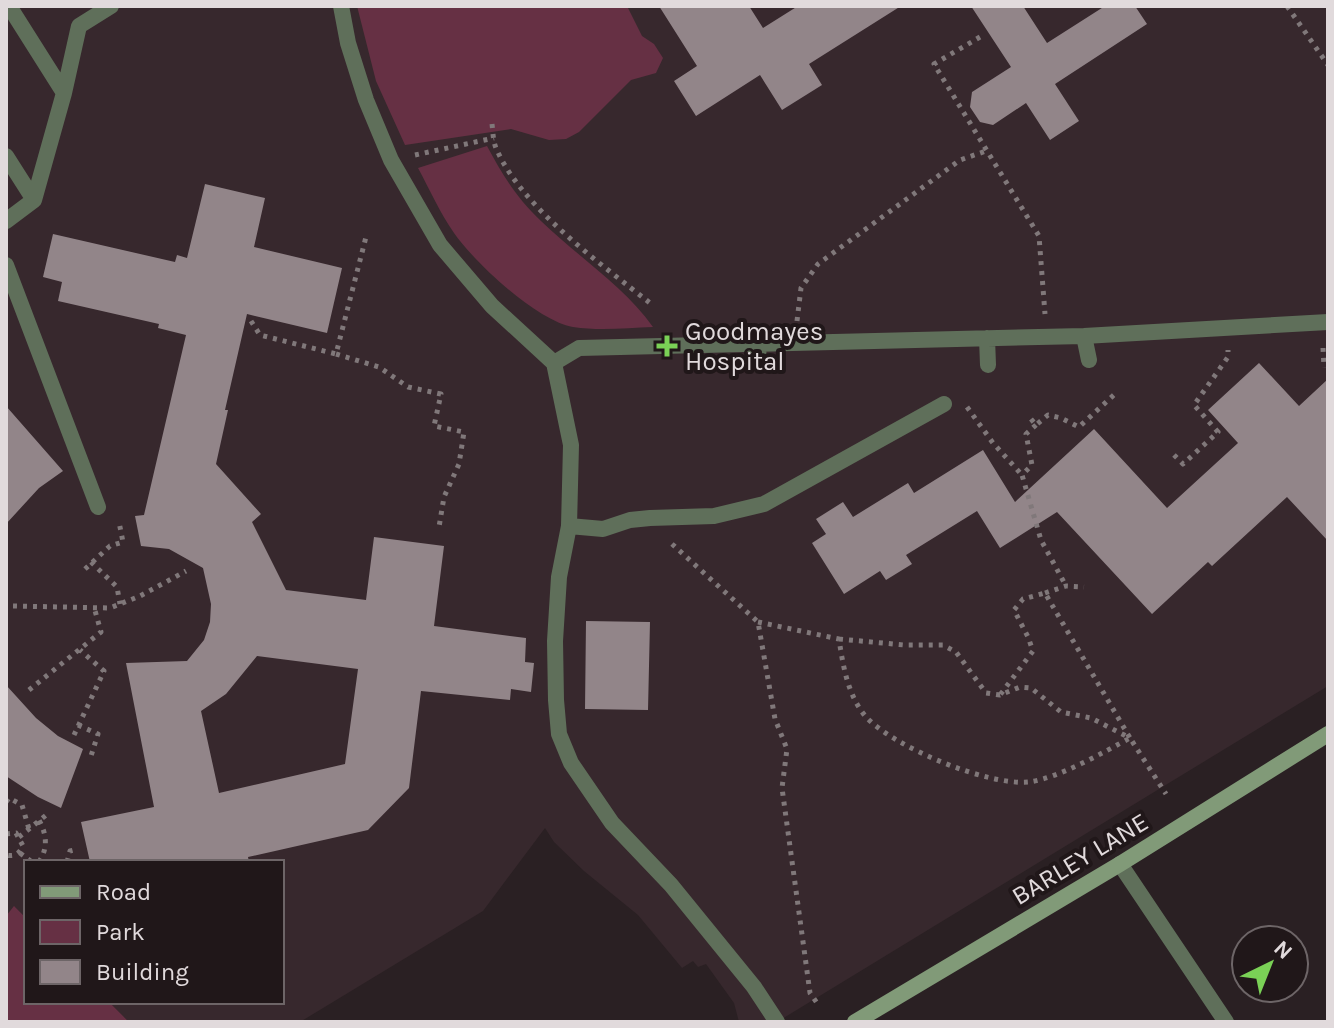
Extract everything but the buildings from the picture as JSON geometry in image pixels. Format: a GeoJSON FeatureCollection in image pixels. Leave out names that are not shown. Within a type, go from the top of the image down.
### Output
{"type":"FeatureCollection","features":[{"type":"Feature","properties":{"kind":"main road","name":"BARLEY LANE"},"geometry":{"type":"LineString","coordinates":[[855,1022],[1120,864],[1328,734]]}},
{"type":"Feature","properties":{"kind":"street"},"geometry":{"type":"LineString","coordinates":[[9,6],[64,93]]}},
{"type":"Feature","properties":{"kind":"street"},"geometry":{"type":"LineString","coordinates":[[6,221],[34,200],[79,26],[111,6]]}},
{"type":"Feature","properties":{"kind":"street"},"geometry":{"type":"LineString","coordinates":[[341,6],[348,43],[366,100],[391,160],[440,245],[492,306],[554,363],[571,445],[569,526],[559,577],[555,641],[559,734],[571,763],[612,823],[671,885],[754,987],[777,1022]]}},
{"type":"Feature","properties":{"kind":"street"},"geometry":{"type":"LineString","coordinates":[[6,156],[34,200]]}},
{"type":"Feature","properties":{"kind":"street"},"geometry":{"type":"LineString","coordinates":[[6,265],[98,507]]}},
{"type":"Feature","properties":{"kind":"street"},"geometry":{"type":"LineString","coordinates":[[554,363],[579,348],[1084,336],[1328,322]]}},
{"type":"Feature","properties":{"kind":"street"},"geometry":{"type":"LineString","coordinates":[[1084,336],[1089,360]]}},
{"type":"Feature","properties":{"kind":"street"},"geometry":{"type":"LineString","coordinates":[[987,338],[988,365]]}},
{"type":"Feature","properties":{"kind":"street"},"geometry":{"type":"LineString","coordinates":[[758,343],[759,365]]}},
{"type":"Feature","properties":{"kind":"street"},"geometry":{"type":"LineString","coordinates":[[569,526],[603,529],[630,520],[714,516],[764,504],[944,404]]}},
{"type":"Feature","properties":{"kind":"street"},"geometry":{"type":"LineString","coordinates":[[1120,864],[1226,1022]]}},
{"type":"Feature","properties":{"kind":"path"},"geometry":{"type":"LineString","coordinates":[[1287,6],[1328,65]]}},
{"type":"Feature","properties":{"kind":"path"},"geometry":{"type":"LineString","coordinates":[[980,37],[934,64],[1039,236],[1045,319]]}},
{"type":"Feature","properties":{"kind":"path"},"geometry":{"type":"LineString","coordinates":[[492,124],[495,146],[512,176],[551,220],[650,303]]}},
{"type":"Feature","properties":{"kind":"path"},"geometry":{"type":"LineString","coordinates":[[410,156],[494,138]]}},
{"type":"Feature","properties":{"kind":"path"},"geometry":{"type":"LineString","coordinates":[[797,330],[801,288],[818,264],[960,160],[986,151]]}},
{"type":"Feature","properties":{"kind":"path"},"geometry":{"type":"LineString","coordinates":[[336,354],[367,233]]}},
{"type":"Feature","properties":{"kind":"path"},"geometry":{"type":"LineString","coordinates":[[251,321],[260,335],[379,367],[408,387],[441,394],[434,426],[464,432],[459,464],[444,497],[439,527]]}},
{"type":"Feature","properties":{"kind":"path"},"geometry":{"type":"LineString","coordinates":[[1174,455],[1183,464],[1218,432],[1194,405],[1228,357],[1227,346]]}},
{"type":"Feature","properties":{"kind":"path"},"geometry":{"type":"LineString","coordinates":[[1022,475],[1032,465],[1026,434],[1036,425],[1048,415],[1079,427],[1117,392]]}},
{"type":"Feature","properties":{"kind":"path"},"geometry":{"type":"LineString","coordinates":[[944,404],[958,394],[993,443],[1022,475],[1041,540],[1066,586]]}},
{"type":"Feature","properties":{"kind":"path"},"geometry":{"type":"LineString","coordinates":[[1031,419],[1036,425]]}},
{"type":"Feature","properties":{"kind":"path"},"geometry":{"type":"LineString","coordinates":[[85,569],[110,546],[123,542],[117,513]]}},
{"type":"Feature","properties":{"kind":"path"},"geometry":{"type":"LineString","coordinates":[[660,517],[663,536],[758,622],[839,639],[943,645],[956,652],[986,693],[1000,695],[1020,687],[1031,688],[1061,712],[1091,718],[1130,738]]}},
{"type":"Feature","properties":{"kind":"path"},"geometry":{"type":"LineString","coordinates":[[91,562],[117,587],[120,604]]}},
{"type":"Feature","properties":{"kind":"path"},"geometry":{"type":"LineString","coordinates":[[13,606],[110,608],[186,571]]}},
{"type":"Feature","properties":{"kind":"path"},"geometry":{"type":"LineString","coordinates":[[1000,695],[1033,651],[1014,610],[1023,599],[1066,586],[1084,587]]}},
{"type":"Feature","properties":{"kind":"path"},"geometry":{"type":"LineString","coordinates":[[1045,593],[1166,794]]}},
{"type":"Feature","properties":{"kind":"path"},"geometry":{"type":"LineString","coordinates":[[29,690],[101,632],[94,607]]}},
{"type":"Feature","properties":{"kind":"path"},"geometry":{"type":"LineString","coordinates":[[758,622],[775,719],[787,749],[782,788],[810,993],[817,1003]]}},
{"type":"Feature","properties":{"kind":"path"},"geometry":{"type":"LineString","coordinates":[[839,639],[844,675],[866,717],[885,732],[919,750],[982,778],[1030,782],[1081,764],[1130,738]]}},
{"type":"Feature","properties":{"kind":"path"},"geometry":{"type":"LineString","coordinates":[[74,735],[104,671],[80,649]]}},
{"type":"Feature","properties":{"kind":"path"},"geometry":{"type":"LineString","coordinates":[[78,725],[98,734],[91,756]]}},
{"type":"Feature","properties":{"kind":"path"},"geometry":{"type":"LineString","coordinates":[[6,802],[9,798],[22,805],[29,829]]}},
{"type":"Feature","properties":{"kind":"path"},"geometry":{"type":"LineString","coordinates":[[19,837],[50,812]]}},
{"type":"Feature","properties":{"kind":"path"},"geometry":{"type":"LineString","coordinates":[[39,820],[46,846],[40,860]]}},
{"type":"Feature","properties":{"kind":"path"},"geometry":{"type":"LineString","coordinates":[[6,834],[16,833],[23,846],[20,853],[6,855]]}},
{"type":"Feature","properties":{"kind":"path"},"geometry":{"type":"LineString","coordinates":[[68,860],[70,851],[74,850]]}},
{"type":"Feature","properties":{"kind":"path"},"geometry":{"type":"LineString","coordinates":[[20,853],[29,860]]}},
{"type":"Feature","properties":{"kind":"shaded area","name":"Goodmayes Hospital"},"geometry":{"type":"Polygon","coordinates":[[[6,6],[1328,6],[1328,686],[777,1022],[739,1022],[734,1003],[706,964],[698,967],[693,961],[682,968],[638,915],[584,871],[554,842],[545,828],[483,911],[300,1022],[129,1022],[111,1004],[284,1004],[284,860],[24,860],[24,916],[14,907],[6,916],[6,6]]]}},
{"type":"Feature","properties":{"kind":"green space"},"geometry":{"type":"Polygon","coordinates":[[[357,6],[627,6],[642,36],[654,44],[663,58],[656,73],[631,80],[579,132],[566,139],[549,140],[511,129],[405,145],[376,81],[357,6]]]}},
{"type":"Feature","properties":{"kind":"green space"},"geometry":{"type":"Polygon","coordinates":[[[487,146],[532,213],[614,284],[653,327],[593,329],[558,322],[525,303],[476,260],[449,225],[418,168],[487,146]]]}},
{"type":"Feature","properties":{"kind":"green space"},"geometry":{"type":"Polygon","coordinates":[[[14,906],[24,916],[24,1004],[111,1004],[129,1022],[6,1022],[6,916],[14,906]]]}},
{"type":"Feature","properties":{"kind":"place","name":"Goodmayes Hospital"},"geometry":{"type":"Point","coordinates":[667,346]}}]}
